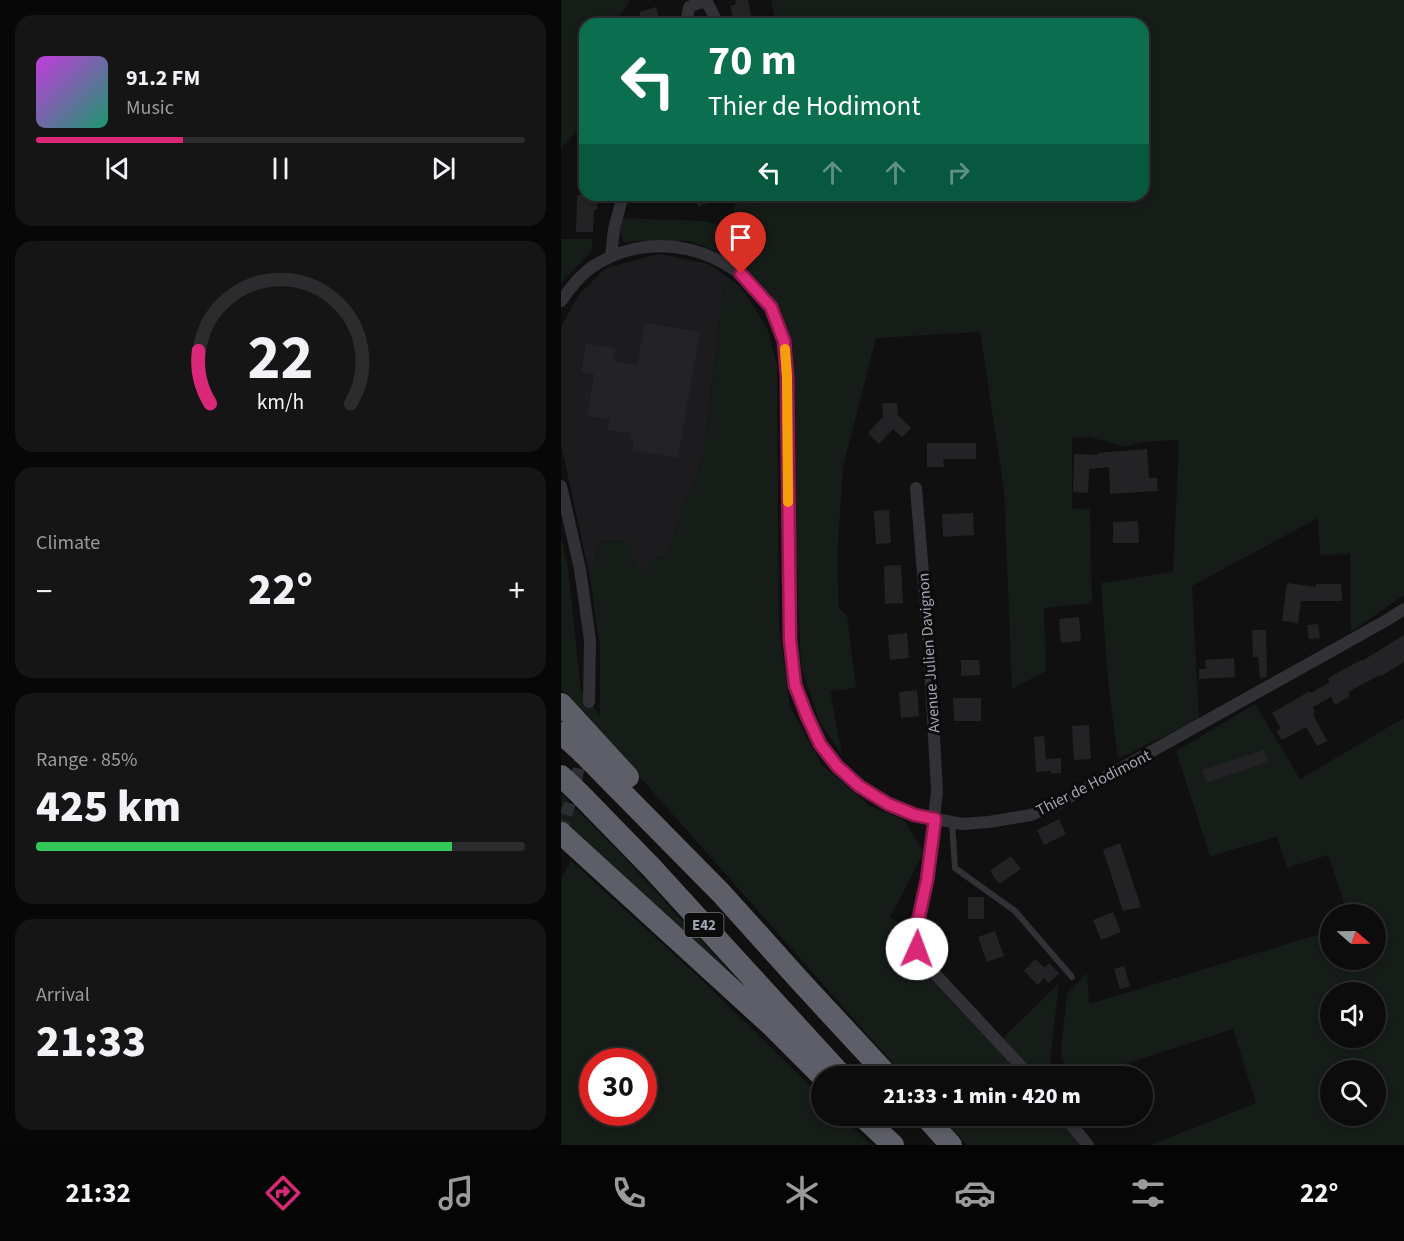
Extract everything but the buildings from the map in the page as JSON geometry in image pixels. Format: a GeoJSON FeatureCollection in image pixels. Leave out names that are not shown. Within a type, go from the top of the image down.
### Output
{"type":"FeatureCollection","features":[{"type":"Feature","properties":{"kind":"highway"},"geometry":{"type":"LineString","coordinates":[[561,704],[644,795],[721,893]]}},
{"type":"Feature","properties":{"kind":"highway","name":"E42"},"geometry":{"type":"LineString","coordinates":[[561,733],[721,893],[879,1066]]}},
{"type":"Feature","properties":{"kind":"highway","name":"E42"},"geometry":{"type":"LineString","coordinates":[[561,776],[651,867],[833,1066]]}},
{"type":"Feature","properties":{"kind":"highway"},"geometry":{"type":"LineString","coordinates":[[561,833],[771,1025],[812,1066]]}},
{"type":"Feature","properties":{"kind":"highway"},"geometry":{"type":"LineString","coordinates":[[873,1126],[893,1145]]}},
{"type":"Feature","properties":{"kind":"highway"},"geometry":{"type":"LineString","coordinates":[[887,1126],[905,1145]]}},
{"type":"Feature","properties":{"kind":"highway"},"geometry":{"type":"LineString","coordinates":[[934,1126],[951,1145]]}},
{"type":"Feature","properties":{"kind":"street"},"geometry":{"type":"LineString","coordinates":[[687,18],[689,7],[703,1],[708,4],[715,18]]}},
{"type":"Feature","properties":{"kind":"street"},"geometry":{"type":"LineString","coordinates":[[611,256],[614,229],[621,201]]}},
{"type":"Feature","properties":{"kind":"street","name":"Thier de Hodimont"},"geometry":{"type":"LineString","coordinates":[[561,301],[574,283],[591,268],[611,256],[640,247],[667,246],[695,250],[716,258],[741,274],[771,307],[784,341],[787,377],[790,640],[795,685],[820,744],[837,766],[859,786],[888,804],[915,815],[962,824],[1031,815],[1059,803],[1404,609]]}},
{"type":"Feature","properties":{"kind":"street"},"geometry":{"type":"LineString","coordinates":[[561,486],[580,569],[590,640],[589,702]]}},
{"type":"Feature","properties":{"kind":"street","name":"Avenue Julien Davignon"},"geometry":{"type":"LineString","coordinates":[[916,488],[929,646],[937,791],[927,880],[915,935],[917,949],[925,963],[1021,1066]]}},
{"type":"Feature","properties":{"kind":"street"},"geometry":{"type":"LineString","coordinates":[[1072,1126],[1087,1145]]}},
{"type":"Feature","properties":{"kind":"lane"},"geometry":{"type":"LineString","coordinates":[[952,822],[955,868],[1015,911],[1072,977]]}},
{"type":"Feature","properties":{"kind":"shaded area"},"geometry":{"type":"Polygon","coordinates":[[[561,0],[630,0],[619,18],[579,18],[579,129],[562,147],[561,157],[561,0]]]}},
{"type":"Feature","properties":{"kind":"shaded area"},"geometry":{"type":"Polygon","coordinates":[[[1404,0],[1404,595],[1351,632],[1350,554],[1320,555],[1318,518],[1192,586],[1199,719],[1118,759],[1108,681],[1101,583],[1173,572],[1179,440],[1142,442],[1125,447],[1090,437],[1072,438],[1072,508],[1090,510],[1092,603],[1044,608],[1046,671],[1012,689],[1004,491],[980,332],[876,338],[843,467],[837,560],[839,608],[847,616],[856,688],[830,691],[842,754],[820,723],[801,666],[792,343],[781,310],[747,269],[722,253],[690,241],[624,243],[619,230],[620,218],[702,221],[730,227],[736,201],[1149,201],[1149,18],[775,18],[771,1],[1404,0]]]}},
{"type":"Feature","properties":{"kind":"shaded area"},"geometry":{"type":"Polygon","coordinates":[[[561,239],[592,239],[592,251],[561,283],[561,239]]]}},
{"type":"Feature","properties":{"kind":"shaded area"},"geometry":{"type":"Polygon","coordinates":[[[659,254],[709,264],[741,287],[724,284],[703,459],[669,549],[641,572],[599,542],[590,578],[561,444],[561,327],[578,296],[606,268],[659,254]]]}},
{"type":"Feature","properties":{"kind":"shaded area"},"geometry":{"type":"Polygon","coordinates":[[[724,283],[741,287],[767,328],[777,365],[779,627],[790,707],[822,765],[870,806],[904,820],[924,852],[890,917],[911,931],[914,958],[1013,1066],[895,1066],[600,732],[600,726],[599,732],[561,689],[561,538],[568,567],[581,692],[600,716],[600,648],[590,578],[599,542],[625,539],[641,572],[669,549],[703,459],[724,283]]]}},
{"type":"Feature","properties":{"kind":"shaded area"},"geometry":{"type":"Polygon","coordinates":[[[1255,704],[1300,779],[1404,718],[1404,1145],[1150,1145],[1256,1103],[1233,1029],[1120,1066],[1065,1066],[1061,1050],[1067,994],[1087,973],[1089,1004],[1320,934],[1320,970],[1386,970],[1386,904],[1344,904],[1328,855],[1287,868],[1277,837],[1210,856],[1176,751],[1255,704]]]}},
{"type":"Feature","properties":{"kind":"shaded area"},"geometry":{"type":"Polygon","coordinates":[[[561,794],[619,852],[747,990],[561,822],[561,794]]]}},
{"type":"Feature","properties":{"kind":"shaded area"},"geometry":{"type":"Polygon","coordinates":[[[571,861],[701,979],[811,1086],[811,1126],[851,1126],[871,1145],[561,1145],[561,879],[571,861]]]}},
{"type":"Feature","properties":{"kind":"shaded area"},"geometry":{"type":"Polygon","coordinates":[[[1059,983],[1051,1066],[1026,1066],[1002,1039],[1059,983]]]}},
{"type":"Feature","properties":{"kind":"shaded area"},"geometry":{"type":"Polygon","coordinates":[[[949,1126],[1065,1126],[1081,1145],[967,1145],[949,1126]]]}},
{"type":"Feature","properties":{"kind":"tunnel"},"geometry":{"type":"LineString","coordinates":[[561,832],[575,786],[582,750]]}},
{"type":"Feature","properties":{"kind":"slow traffic"},"geometry":{"type":"LineString","coordinates":[[785,349],[788,502]]}},
{"type":"Feature","properties":{"kind":"route"},"geometry":{"type":"LineString","coordinates":[[741,274],[771,307],[784,341],[787,377],[790,640],[795,685],[820,744],[837,766],[859,786],[888,804],[915,815],[935,819],[927,880],[915,935],[917,949]]}}]}
